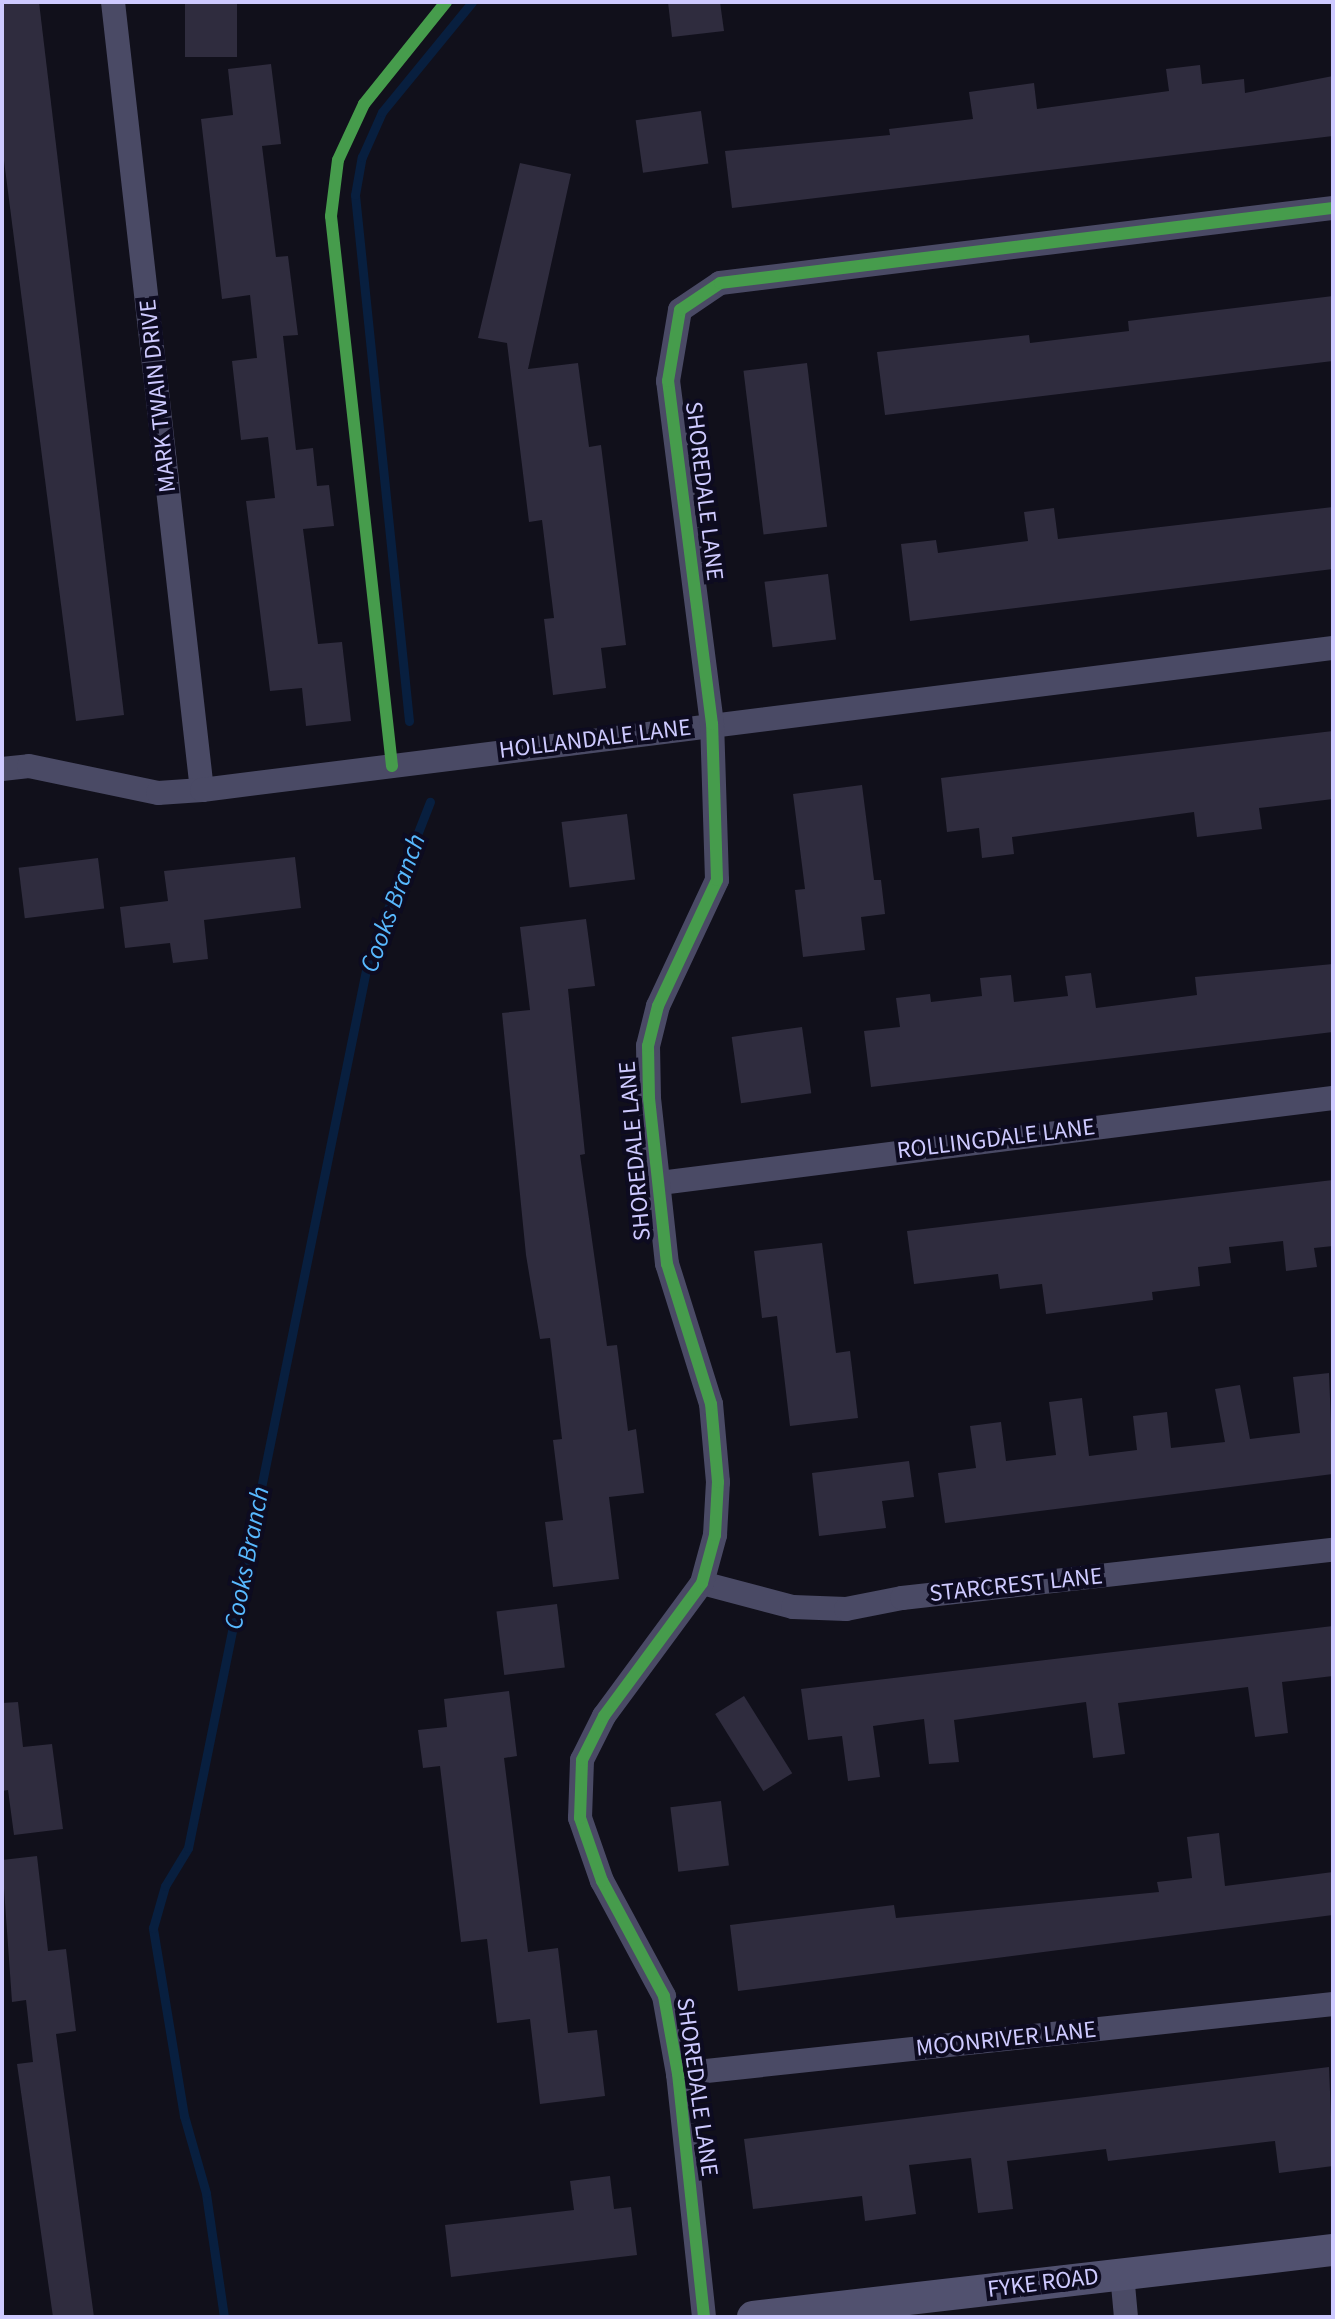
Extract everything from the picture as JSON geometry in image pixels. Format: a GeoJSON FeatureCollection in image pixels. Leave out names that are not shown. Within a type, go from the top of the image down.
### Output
{"type":"FeatureCollection","features":[{"type":"Feature","properties":{"kind":"street","name":"MARK TWAIN DRIVE"},"geometry":{"type":"LineString","coordinates":[[113,2],[202,790]]}},
{"type":"Feature","properties":{"kind":"street","name":"SHOREDALE LANE"},"geometry":{"type":"LineString","coordinates":[[704,2317],[678,2074],[664,1996],[602,1881],[580,1818],[582,1760],[604,1716],[702,1583],[715,1535],[718,1482],[711,1404],[667,1264],[648,1046],[658,1006],[717,880],[712,724],[668,381],[680,310],[720,283],[1333,208]]}},
{"type":"Feature","properties":{"kind":"street","name":"HOLLANDALE LANE"},"geometry":{"type":"LineString","coordinates":[[2,769],[29,766],[158,793],[202,790],[1333,648]]}},
{"type":"Feature","properties":{"kind":"street","name":"ROLLINGDALE LANE"},"geometry":{"type":"LineString","coordinates":[[660,1183],[1333,1098]]}},
{"type":"Feature","properties":{"kind":"street","name":"STARCREST LANE"},"geometry":{"type":"LineString","coordinates":[[702,1583],[793,1607],[846,1609],[902,1598],[1333,1550]]}},
{"type":"Feature","properties":{"kind":"street","name":"MOONRIVER LANE"},"geometry":{"type":"LineString","coordinates":[[678,2074],[1333,2004]]}},
{"type":"Feature","properties":{"kind":"street","name":"FYKE ROAD"},"geometry":{"type":"LineString","coordinates":[[753,2317],[1333,2250]]}},
{"type":"Feature","properties":{"kind":"street"},"geometry":{"type":"LineString","coordinates":[[1122,2274],[1126,2317]]}},
{"type":"Feature","properties":{"kind":"building"},"geometry":{"type":"Polygon","coordinates":[[[2,2],[39,2],[124,715],[76,721],[2,145],[2,2]]]}},
{"type":"Feature","properties":{"kind":"building"},"geometry":{"type":"Polygon","coordinates":[[[185,2],[237,2],[237,57],[185,57],[185,2]]]}},
{"type":"Feature","properties":{"kind":"building"},"geometry":{"type":"Polygon","coordinates":[[[668,2],[720,2],[724,31],[672,37],[668,2]]]}},
{"type":"Feature","properties":{"kind":"building"},"geometry":{"type":"Polygon","coordinates":[[[271,64],[281,144],[262,146],[276,257],[288,256],[298,335],[283,336],[296,450],[313,448],[317,486],[329,485],[334,526],[303,529],[318,644],[342,642],[351,721],[306,726],[302,688],[270,691],[246,501],[275,498],[268,437],[241,440],[232,361],[257,358],[250,295],[222,299],[201,119],[233,115],[228,69],[271,64]]]}},
{"type":"Feature","properties":{"kind":"building"},"geometry":{"type":"Polygon","coordinates":[[[1200,65],[1202,84],[1244,79],[1245,93],[1333,76],[1333,136],[732,208],[725,151],[890,135],[889,129],[973,119],[969,92],[1034,83],[1037,109],[1169,91],[1166,69],[1200,65]]]}},
{"type":"Feature","properties":{"kind":"building"},"geometry":{"type":"Polygon","coordinates":[[[701,111],[708,163],[643,173],[636,120],[701,111]]]}},
{"type":"Feature","properties":{"kind":"building"},"geometry":{"type":"Polygon","coordinates":[[[520,163],[571,174],[528,369],[578,363],[589,447],[601,445],[626,645],[601,648],[606,688],[553,695],[544,619],[554,618],[542,520],[529,522],[507,343],[478,338],[520,163]]]}},
{"type":"Feature","properties":{"kind":"building"},"geometry":{"type":"Polygon","coordinates":[[[1333,296],[1333,361],[885,415],[877,352],[1029,335],[1030,343],[1129,331],[1128,321],[1333,296]]]}},
{"type":"Feature","properties":{"kind":"building"},"geometry":{"type":"Polygon","coordinates":[[[807,363],[827,527],[764,535],[743,371],[807,363]]]}},
{"type":"Feature","properties":{"kind":"building"},"geometry":{"type":"Polygon","coordinates":[[[1333,507],[1333,569],[910,621],[901,544],[936,540],[938,553],[1028,541],[1024,512],[1054,508],[1058,539],[1333,507]]]}},
{"type":"Feature","properties":{"kind":"building"},"geometry":{"type":"Polygon","coordinates":[[[828,574],[836,640],[773,647],[764,582],[828,574]]]}},
{"type":"Feature","properties":{"kind":"building"},"geometry":{"type":"Polygon","coordinates":[[[1333,731],[1333,799],[1259,808],[1262,829],[1197,837],[1194,812],[1012,837],[1014,854],[982,858],[979,828],[947,832],[941,778],[1333,731]]]}},
{"type":"Feature","properties":{"kind":"building"},"geometry":{"type":"Polygon","coordinates":[[[862,785],[874,880],[881,880],[885,914],[861,917],[865,950],[803,957],[795,890],[805,889],[793,794],[862,785]]]}},
{"type":"Feature","properties":{"kind":"building"},"geometry":{"type":"Polygon","coordinates":[[[627,814],[635,880],[570,888],[561,822],[627,814]]]}},
{"type":"Feature","properties":{"kind":"building"},"geometry":{"type":"Polygon","coordinates":[[[295,857],[301,908],[204,920],[208,959],[173,963],[170,943],[125,948],[120,907],[168,901],[164,871],[295,857]]]}},
{"type":"Feature","properties":{"kind":"building"},"geometry":{"type":"Polygon","coordinates":[[[98,858],[104,909],[25,918],[19,868],[98,858]]]}},
{"type":"Feature","properties":{"kind":"building"},"geometry":{"type":"Polygon","coordinates":[[[586,919],[595,986],[568,989],[585,1154],[580,1155],[607,1346],[617,1345],[628,1431],[636,1429],[644,1493],[609,1497],[619,1579],[553,1587],[545,1522],[563,1520],[553,1440],[562,1439],[550,1338],[540,1339],[526,1255],[502,1013],[530,1010],[520,927],[586,919]]]}},
{"type":"Feature","properties":{"kind":"building"},"geometry":{"type":"Polygon","coordinates":[[[1333,964],[1333,1032],[871,1087],[864,1031],[900,1027],[896,998],[930,994],[931,1002],[982,996],[980,978],[1011,975],[1014,1002],[1068,996],[1065,976],[1091,973],[1096,1008],[1197,995],[1195,977],[1333,964]]]}},
{"type":"Feature","properties":{"kind":"building"},"geometry":{"type":"Polygon","coordinates":[[[802,1027],[811,1093],[741,1103],[732,1037],[802,1027]]]}},
{"type":"Feature","properties":{"kind":"building"},"geometry":{"type":"Polygon","coordinates":[[[1333,1180],[1333,1246],[1314,1248],[1317,1267],[1286,1271],[1283,1241],[1229,1247],[1231,1263],[1198,1267],[1200,1286],[1152,1292],[1153,1300],[1046,1314],[1042,1284],[1000,1289],[998,1274],[914,1284],[907,1231],[1333,1180]]]}},
{"type":"Feature","properties":{"kind":"building"},"geometry":{"type":"Polygon","coordinates":[[[822,1243],[836,1353],[850,1351],[858,1418],[790,1426],[777,1316],[762,1318],[754,1251],[822,1243]]]}},
{"type":"Feature","properties":{"kind":"building"},"geometry":{"type":"Polygon","coordinates":[[[1329,1373],[1333,1474],[945,1523],[938,1473],[976,1468],[970,1426],[1001,1422],[1006,1461],[1056,1455],[1049,1402],[1082,1398],[1089,1456],[1137,1450],[1133,1416],[1167,1412],[1171,1448],[1225,1442],[1215,1389],[1240,1385],[1250,1439],[1300,1433],[1293,1377],[1329,1373]]]}},
{"type":"Feature","properties":{"kind":"building"},"geometry":{"type":"Polygon","coordinates":[[[909,1461],[914,1497],[882,1501],[886,1528],[819,1536],[812,1473],[909,1461]]]}},
{"type":"Feature","properties":{"kind":"building"},"geometry":{"type":"Polygon","coordinates":[[[557,1604],[565,1668],[504,1675],[496,1611],[557,1604]]]}},
{"type":"Feature","properties":{"kind":"building"},"geometry":{"type":"Polygon","coordinates":[[[1333,1626],[1333,1676],[1282,1682],[1288,1733],[1255,1737],[1248,1687],[1118,1703],[1125,1754],[1093,1758],[1086,1702],[954,1720],[959,1762],[929,1764],[924,1719],[873,1726],[880,1777],[848,1781],[842,1736],[808,1740],[801,1689],[1333,1626]]]}},
{"type":"Feature","properties":{"kind":"building"},"geometry":{"type":"Polygon","coordinates":[[[509,1691],[517,1756],[504,1758],[528,1952],[558,1948],[568,2033],[597,2030],[605,2096],[540,2104],[530,2019],[497,2023],[487,1939],[461,1942],[440,1766],[423,1768],[418,1730],[447,1727],[444,1699],[509,1691]]]}},
{"type":"Feature","properties":{"kind":"building"},"geometry":{"type":"Polygon","coordinates":[[[744,1696],[792,1773],[763,1791],[715,1714],[744,1696]]]}},
{"type":"Feature","properties":{"kind":"building"},"geometry":{"type":"Polygon","coordinates":[[[18,1702],[23,1747],[52,1744],[63,1829],[14,1835],[8,1790],[2,1791],[2,1703],[18,1702]]]}},
{"type":"Feature","properties":{"kind":"building"},"geometry":{"type":"Polygon","coordinates":[[[721,1801],[729,1866],[678,1872],[670,1807],[721,1801]]]}},
{"type":"Feature","properties":{"kind":"building"},"geometry":{"type":"Polygon","coordinates":[[[1219,1833],[1225,1886],[1333,1872],[1333,1915],[738,1991],[730,1925],[894,1905],[896,1918],[1159,1892],[1157,1882],[1192,1878],[1187,1837],[1219,1833]]]}},
{"type":"Feature","properties":{"kind":"building"},"geometry":{"type":"Polygon","coordinates":[[[37,1856],[48,1951],[66,1949],[76,2031],[56,2034],[94,2317],[53,2317],[17,2064],[33,2062],[26,2000],[12,2002],[2,1860],[37,1856]]]}},
{"type":"Feature","properties":{"kind":"building"},"geometry":{"type":"Polygon","coordinates":[[[1329,2067],[1333,2166],[1279,2173],[1275,2141],[1108,2161],[1106,2149],[1007,2161],[1013,2209],[978,2213],[971,2158],[909,2165],[916,2214],[865,2221],[862,2196],[753,2209],[744,2139],[1329,2067]]]}},
{"type":"Feature","properties":{"kind":"building"},"geometry":{"type":"Polygon","coordinates":[[[610,2176],[614,2209],[631,2207],[637,2255],[451,2277],[445,2225],[574,2210],[570,2181],[610,2176]]]}},
{"type":"Feature","properties":{"kind":"waterway","name":"Cooks Branch"},"geometry":{"type":"LineString","coordinates":[[409,721],[355,195],[362,157],[382,112],[472,2]]}},
{"type":"Feature","properties":{"kind":"waterway","name":"Cooks Branch"},"geometry":{"type":"LineString","coordinates":[[224,2317],[206,2193],[184,2116],[153,1928],[165,1886],[188,1848],[368,960],[430,802]]}},
{"type":"Feature","properties":{"kind":"cycle path"},"geometry":{"type":"LineString","coordinates":[[392,766],[331,216],[338,160],[364,104],[446,2]]}},
{"type":"Feature","properties":{"kind":"cycle path"},"geometry":{"type":"LineString","coordinates":[[704,2317],[678,2074],[664,1996],[602,1881],[580,1818],[582,1760],[604,1716],[702,1583],[715,1535],[718,1482],[711,1404],[667,1264],[649,1098],[648,1046],[658,1006],[717,880],[712,724],[668,381],[680,310],[720,283],[1333,208]]}}]}
